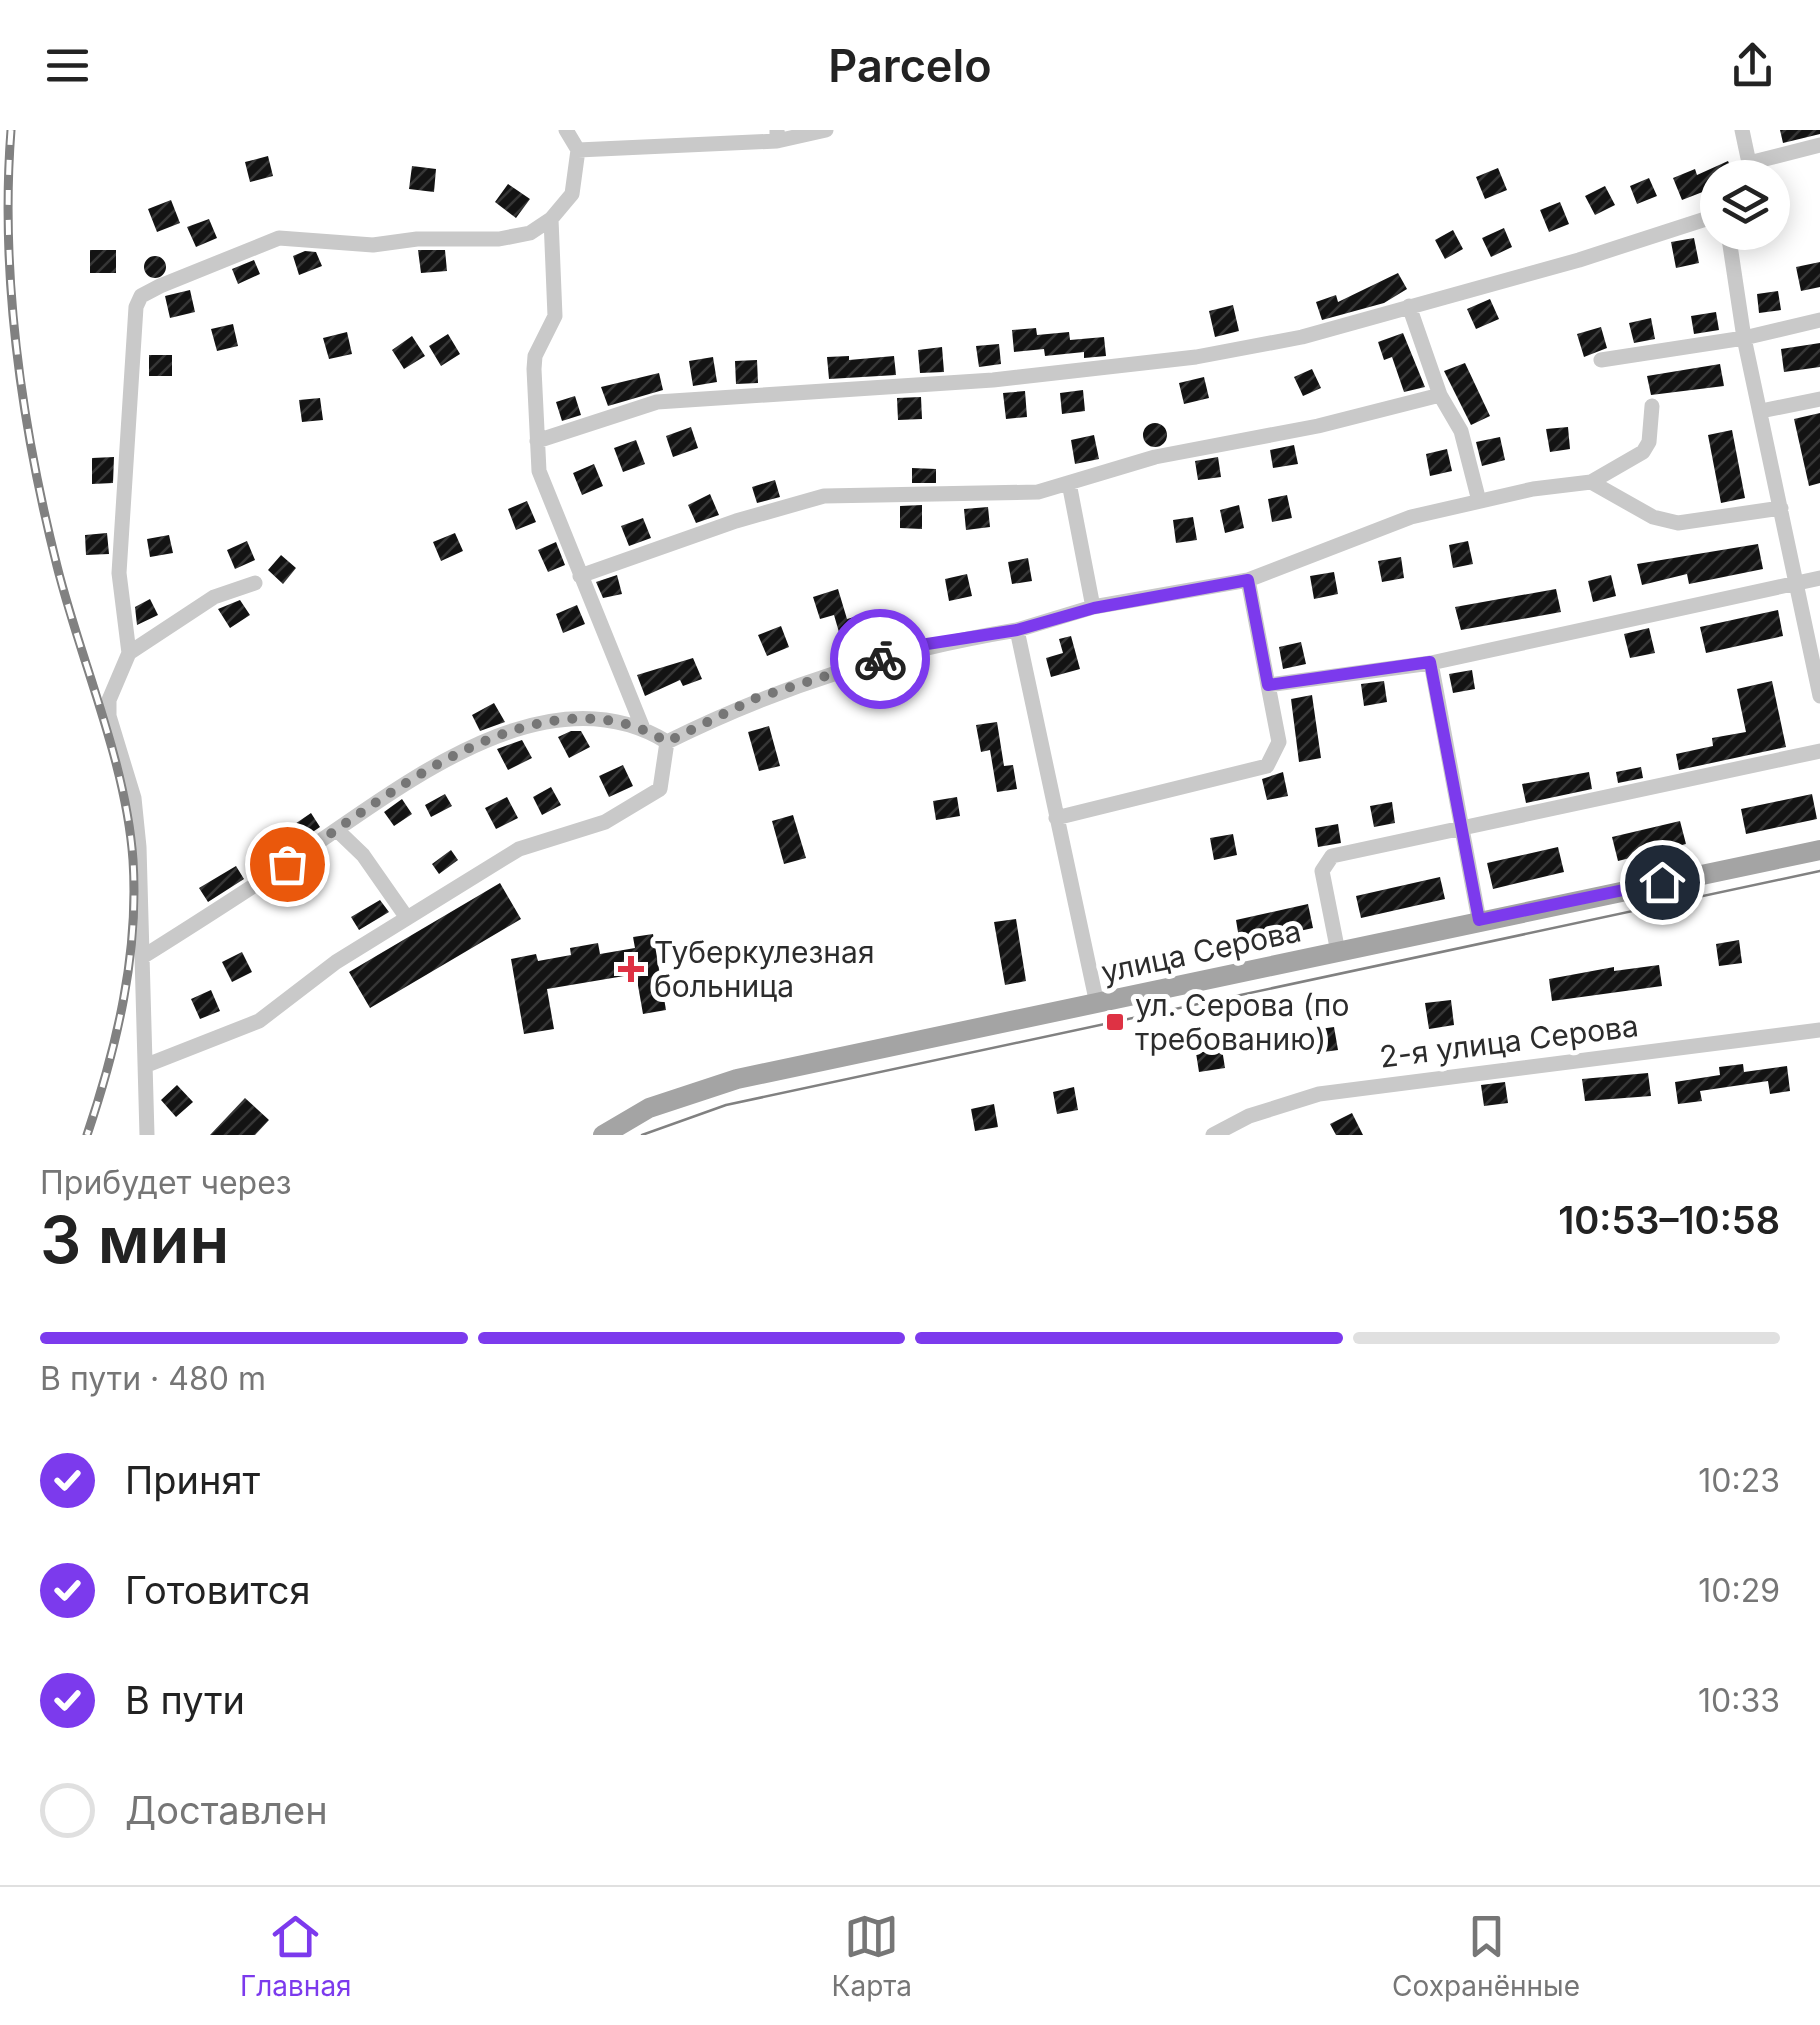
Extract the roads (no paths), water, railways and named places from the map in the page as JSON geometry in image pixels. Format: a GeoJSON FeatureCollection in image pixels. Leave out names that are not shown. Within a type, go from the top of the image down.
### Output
{"type":"FeatureCollection","features":[{"type":"Feature","properties":{"kind":"main road","name":"улица Серова"},"geometry":{"type":"LineString","coordinates":[[603,1135],[650,1108],[737,1079],[1820,850]]}},
{"type":"Feature","properties":{"kind":"street"},"geometry":{"type":"LineString","coordinates":[[147,1135],[144,956],[134,798],[109,716],[109,700],[129,654],[119,573],[134,321],[141,296],[279,238],[356,246],[417,239],[459,242],[530,233],[551,219],[572,194],[578,150],[566,130]]}},
{"type":"Feature","properties":{"kind":"street"},"geometry":{"type":"LineString","coordinates":[[578,150],[826,130]]}},
{"type":"Feature","properties":{"kind":"street"},"geometry":{"type":"LineString","coordinates":[[1742,130],[1746,160]]}},
{"type":"Feature","properties":{"kind":"street"},"geometry":{"type":"LineString","coordinates":[[1778,160],[1820,146]]}},
{"type":"Feature","properties":{"kind":"street"},"geometry":{"type":"LineString","coordinates":[[551,219],[555,316],[535,356],[539,471],[642,726]]}},
{"type":"Feature","properties":{"kind":"street"},"geometry":{"type":"LineString","coordinates":[[537,441],[657,402],[993,380],[1196,357],[1302,337],[1579,260],[1700,221]]}},
{"type":"Feature","properties":{"kind":"street"},"geometry":{"type":"LineString","coordinates":[[1731,250],[1744,338],[1816,661],[1820,696]]}},
{"type":"Feature","properties":{"kind":"street"},"geometry":{"type":"LineString","coordinates":[[1409,306],[1440,395],[1461,431],[1479,501]]}},
{"type":"Feature","properties":{"kind":"street"},"geometry":{"type":"LineString","coordinates":[[1602,360],[1744,338],[1820,320]]}},
{"type":"Feature","properties":{"kind":"street"},"geometry":{"type":"LineString","coordinates":[[580,576],[736,521],[824,496],[1038,492],[1155,457],[1318,426],[1440,395]]}},
{"type":"Feature","properties":{"kind":"street"},"geometry":{"type":"LineString","coordinates":[[1761,411],[1820,399]]}},
{"type":"Feature","properties":{"kind":"street"},"geometry":{"type":"LineString","coordinates":[[667,742],[756,698],[927,644],[1017,630],[1094,608],[1248,580],[1376,528],[1479,501],[1591,482],[1643,452],[1649,442],[1652,406]]}},
{"type":"Feature","properties":{"kind":"street"},"geometry":{"type":"LineString","coordinates":[[1591,482],[1653,516],[1678,524],[1782,508]]}},
{"type":"Feature","properties":{"kind":"street"},"geometry":{"type":"LineString","coordinates":[[1068,483],[1094,608]]}},
{"type":"Feature","properties":{"kind":"street"},"geometry":{"type":"LineString","coordinates":[[1268,685],[1430,662],[1820,578]]}},
{"type":"Feature","properties":{"kind":"street"},"geometry":{"type":"LineString","coordinates":[[1056,818],[1267,766],[1279,742],[1248,580]]}},
{"type":"Feature","properties":{"kind":"street"},"geometry":{"type":"LineString","coordinates":[[129,654],[214,597],[254,583]]}},
{"type":"Feature","properties":{"kind":"street"},"geometry":{"type":"LineString","coordinates":[[1017,630],[1097,1004]]}},
{"type":"Feature","properties":{"kind":"street"},"geometry":{"type":"LineString","coordinates":[[1430,662],[1479,920]]}},
{"type":"Feature","properties":{"kind":"street"},"geometry":{"type":"LineString","coordinates":[[144,956],[421,771],[508,734],[586,716],[642,726],[667,742],[669,755],[660,790],[645,800],[596,826],[519,849],[336,962],[259,1022],[147,1065]]}},
{"type":"Feature","properties":{"kind":"street"},"geometry":{"type":"LineString","coordinates":[[1338,952],[1324,864],[1332,856],[1820,751]]}},
{"type":"Feature","properties":{"kind":"street"},"geometry":{"type":"LineString","coordinates":[[337,830],[363,855],[407,918]]}},
{"type":"Feature","properties":{"kind":"street","name":"2-я улица Серова"},"geometry":{"type":"LineString","coordinates":[[1213,1135],[1249,1116],[1319,1094],[1820,1030]]}},
{"type":"Feature","properties":{"kind":"tram line"},"geometry":{"type":"LineString","coordinates":[[642,1135],[726,1105],[1820,871]]}},
{"type":"Feature","properties":{"kind":"railway"},"geometry":{"type":"LineString","coordinates":[[11,130],[11,294],[24,405],[57,566],[122,786],[133,860],[133,930],[124,999],[87,1135]]}},
{"type":"Feature","properties":{"kind":"place","name":"Туберкулезная больница"},"geometry":{"type":"Point","coordinates":[631,969]}},
{"type":"Feature","properties":{"kind":"place","name":"ул. Серова (по требованию)"},"geometry":{"type":"Point","coordinates":[1115,1022]}}]}
